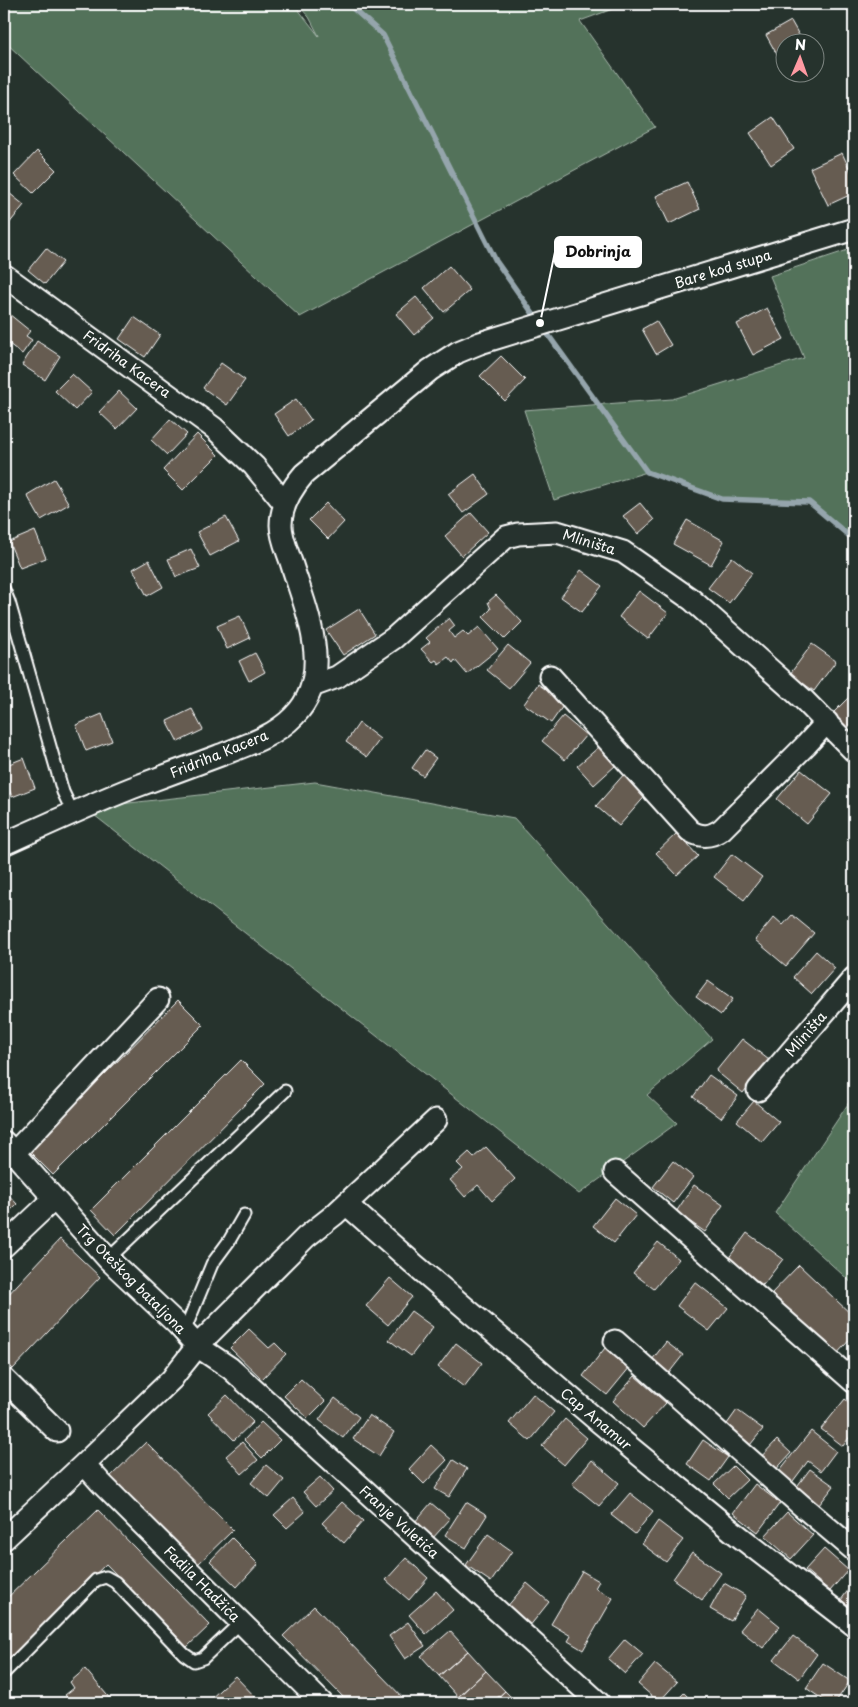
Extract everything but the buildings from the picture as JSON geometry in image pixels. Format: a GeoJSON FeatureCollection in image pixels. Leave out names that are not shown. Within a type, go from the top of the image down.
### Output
{"type":"FeatureCollection","features":[{"type":"Feature","properties":{"kind":"street","name":"Bare kod stupa"},"geometry":{"type":"LineString","coordinates":[[592,309],[854,228]]}},
{"type":"Feature","properties":{"kind":"street","name":"Fridriha Kacera"},"geometry":{"type":"LineString","coordinates":[[4,275],[214,428],[254,466],[286,504]]}},
{"type":"Feature","properties":{"kind":"street","name":"Fridriha Kacera"},"geometry":{"type":"LineString","coordinates":[[4,844],[131,788],[257,741],[271,734],[295,716],[306,701],[312,686],[315,652],[305,607],[284,541],[281,524],[286,504],[295,484],[304,474],[430,370],[458,352],[524,328],[592,309]]}},
{"type":"Feature","properties":{"kind":"street","name":"Mliništa"},"geometry":{"type":"LineString","coordinates":[[312,686],[337,677],[394,638],[506,537],[518,534],[557,532],[623,552],[692,600],[827,722],[854,751]]}},
{"type":"Feature","properties":{"kind":"street"},"geometry":{"type":"LineString","coordinates":[[550,676],[690,831],[698,835],[708,836],[722,829],[827,722]]}},
{"type":"Feature","properties":{"kind":"street","name":"Mliništa"},"geometry":{"type":"LineString","coordinates":[[758,1090],[854,978]]}},
{"type":"Feature","properties":{"kind":"street"},"geometry":{"type":"LineString","coordinates":[[9,1147],[158,999]]}},
{"type":"Feature","properties":{"kind":"street"},"geometry":{"type":"LineString","coordinates":[[190,1339],[346,1204],[436,1120]]}},
{"type":"Feature","properties":{"kind":"street","name":"Trg Oteškog bataljona"},"geometry":{"type":"LineString","coordinates":[[4,1539],[172,1379],[179,1368],[190,1358],[190,1339],[108,1258],[9,1147]]}},
{"type":"Feature","properties":{"kind":"street"},"geometry":{"type":"LineString","coordinates":[[615,1172],[854,1382]]}},
{"type":"Feature","properties":{"kind":"street"},"geometry":{"type":"LineString","coordinates":[[4,1246],[54,1198]]}},
{"type":"Feature","properties":{"kind":"street","name":"Cap Anamur"},"geometry":{"type":"LineString","coordinates":[[346,1204],[598,1421],[731,1530],[854,1625]]}},
{"type":"Feature","properties":{"kind":"street","name":"Franje Vuletića"},"geometry":{"type":"LineString","coordinates":[[190,1339],[230,1368],[599,1703]]}},
{"type":"Feature","properties":{"kind":"street"},"geometry":{"type":"LineString","coordinates":[[614,1341],[854,1550]]}},
{"type":"Feature","properties":{"kind":"street"},"geometry":{"type":"LineString","coordinates":[[4,1379],[57,1431]]}},
{"type":"Feature","properties":{"kind":"street","name":"Fadila Hadžića"},"geometry":{"type":"LineString","coordinates":[[84,1464],[240,1623],[322,1703]]}},
{"type":"Feature","properties":{"kind":"lane"},"geometry":{"type":"LineString","coordinates":[[4,590],[64,792],[73,813]]}},
{"type":"Feature","properties":{"kind":"lane"},"geometry":{"type":"LineString","coordinates":[[108,1258],[285,1091]]}},
{"type":"Feature","properties":{"kind":"lane"},"geometry":{"type":"LineString","coordinates":[[190,1339],[212,1264],[229,1241],[244,1215]]}},
{"type":"Feature","properties":{"kind":"lane"},"geometry":{"type":"LineString","coordinates":[[4,1674],[96,1580],[106,1577],[115,1582],[184,1654],[194,1661],[203,1658],[240,1623]]}},
{"type":"Feature","properties":{"kind":"green space"},"geometry":{"type":"Polygon","coordinates":[[[4,4],[294,4],[319,36],[309,17],[297,4],[626,4],[580,21],[655,127],[300,317],[4,41],[4,4]]]}},
{"type":"Feature","properties":{"kind":"green space"},"geometry":{"type":"Polygon","coordinates":[[[854,248],[854,540],[809,502],[722,499],[647,472],[554,500],[524,410],[672,399],[804,358],[770,276],[854,248]]]}},
{"type":"Feature","properties":{"kind":"green space"},"geometry":{"type":"Polygon","coordinates":[[[315,782],[514,818],[712,1039],[647,1095],[677,1123],[579,1194],[85,808],[315,782]]]}},
{"type":"Feature","properties":{"kind":"green space"},"geometry":{"type":"Polygon","coordinates":[[[854,1095],[854,1285],[775,1213],[854,1095]]]}},
{"type":"Feature","properties":{"kind":"waterway"},"geometry":{"type":"LineString","coordinates":[[348,4],[383,35],[496,261],[538,321]]}},
{"type":"Feature","properties":{"kind":"waterway"},"geometry":{"type":"LineString","coordinates":[[544,329],[647,472],[722,499],[809,502],[854,540]]}},
{"type":"Feature","properties":{"kind":"place","name":"Dobrinja"},"geometry":{"type":"Point","coordinates":[540,323]}}]}
